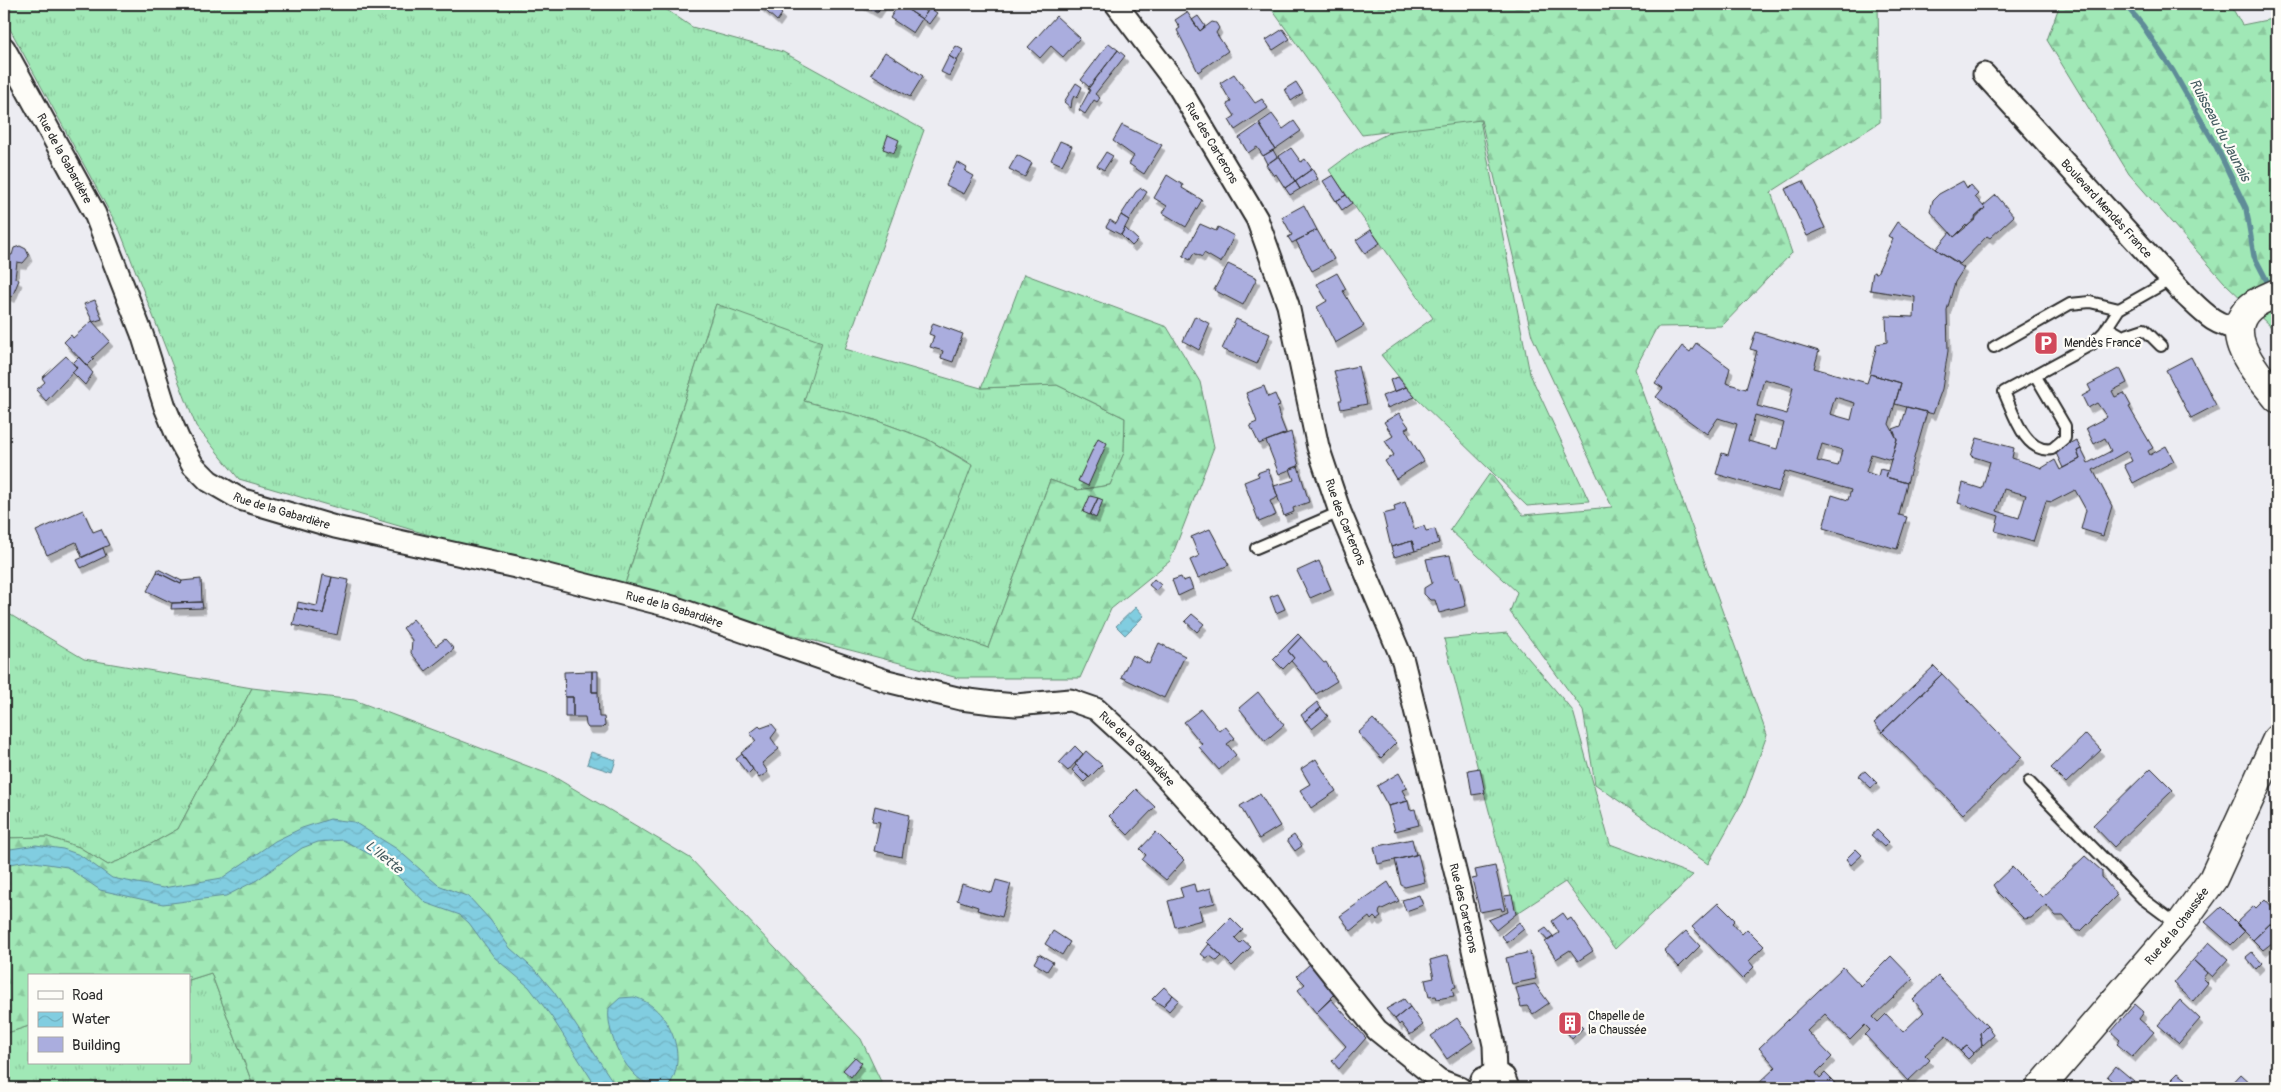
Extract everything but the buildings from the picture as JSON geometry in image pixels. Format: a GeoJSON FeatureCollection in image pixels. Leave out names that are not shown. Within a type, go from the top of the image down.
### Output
{"type":"FeatureCollection","features":[{"type":"Feature","properties":{"kind":"street","name":"Rue des Carterons"},"geometry":{"type":"LineString","coordinates":[[1116,4],[1178,86],[1257,219],[1288,305],[1318,447],[1340,512],[1403,661],[1461,895],[1502,1080]]}},
{"type":"Feature","properties":{"kind":"street","name":"Rue de la Gabardière"},"geometry":{"type":"LineString","coordinates":[[4,48],[95,214],[142,334],[165,407],[178,438],[193,465],[209,480],[240,499],[335,527],[516,567],[672,607],[886,681],[961,699],[1016,705],[1070,700],[1096,709],[1144,753],[1252,873],[1377,1030],[1439,1080],[1460,1088],[1478,1088]]}},
{"type":"Feature","properties":{"kind":"street","name":"Boulevard Mendès France"},"geometry":{"type":"LineString","coordinates":[[1984,74],[2212,320],[2221,325],[2240,328]]}},
{"type":"Feature","properties":{"kind":"street"},"geometry":{"type":"LineString","coordinates":[[2277,293],[2250,309],[2240,328],[2242,352],[2277,398]]}},
{"type":"Feature","properties":{"kind":"street","name":"Rue de la Chaussée"},"geometry":{"type":"LineString","coordinates":[[2040,1088],[2179,926],[2213,879],[2277,739]]}},
{"type":"Feature","properties":{"kind":"street"},"geometry":{"type":"LineString","coordinates":[[1478,1088],[1482,1079],[1502,1080]]}},
{"type":"Feature","properties":{"kind":"lane"},"geometry":{"type":"LineString","coordinates":[[2035,375],[2064,426],[2065,438],[2052,449],[2038,448],[2024,436],[2004,392],[2035,375],[2092,344],[2107,327],[2119,308],[2172,279]]}},
{"type":"Feature","properties":{"kind":"lane"},"geometry":{"type":"LineString","coordinates":[[1994,347],[2070,304],[2090,302],[2119,308]]}},
{"type":"Feature","properties":{"kind":"lane"},"geometry":{"type":"LineString","coordinates":[[2107,327],[2123,336],[2144,329],[2161,346]]}},
{"type":"Feature","properties":{"kind":"lane"},"geometry":{"type":"LineString","coordinates":[[1256,548],[1340,512]]}},
{"type":"Feature","properties":{"kind":"lane"},"geometry":{"type":"LineString","coordinates":[[2029,782],[2144,899],[2179,926]]}},
{"type":"Feature","properties":{"kind":"green space"},"geometry":{"type":"Polygon","coordinates":[[[18,4],[658,4],[692,27],[783,52],[924,130],[845,349],[981,388],[1057,385],[1125,418],[1124,453],[1110,485],[1078,490],[1050,480],[988,648],[912,621],[972,464],[927,439],[875,420],[804,401],[716,304],[625,584],[450,541],[239,479],[196,426],[120,231],[4,18],[4,12],[18,4]]]}},
{"type":"Feature","properties":{"kind":"green space"},"geometry":{"type":"Polygon","coordinates":[[[1268,4],[1878,4],[1880,122],[1771,192],[1792,253],[1722,326],[1657,327],[1635,369],[1767,735],[1744,799],[1708,864],[1595,784],[1583,710],[1510,612],[1517,592],[1450,530],[1490,473],[1523,515],[1612,507],[1532,336],[1481,120],[1362,135],[1268,4]]]}},
{"type":"Feature","properties":{"kind":"green space"},"geometry":{"type":"Polygon","coordinates":[[[2060,4],[2230,4],[2242,25],[2277,18],[2277,117],[2275,121],[2277,124],[2277,344],[2273,329],[2224,282],[2129,174],[2047,40],[2060,4]]]}},
{"type":"Feature","properties":{"kind":"green space"},"geometry":{"type":"Polygon","coordinates":[[[1469,91],[1480,120],[1530,374],[1589,501],[1527,506],[1415,397],[1381,355],[1433,318],[1329,170],[1356,150],[1469,91]]]}},
{"type":"Feature","properties":{"kind":"green space"},"geometry":{"type":"Polygon","coordinates":[[[1024,274],[1167,327],[1200,382],[1214,447],[1170,561],[1111,609],[1080,678],[958,678],[811,640],[625,584],[716,304],[822,342],[804,401],[875,420],[927,439],[972,465],[912,621],[988,648],[1050,480],[1078,490],[1110,485],[1124,453],[1125,418],[1057,385],[981,388],[1024,274]]]}},
{"type":"Feature","properties":{"kind":"green space"},"geometry":{"type":"Polygon","coordinates":[[[4,611],[84,659],[252,688],[178,829],[126,858],[108,865],[79,847],[48,837],[4,838],[4,611]]]}},
{"type":"Feature","properties":{"kind":"green space"},"geometry":{"type":"Polygon","coordinates":[[[1507,633],[1573,711],[1610,844],[1693,875],[1615,949],[1565,882],[1516,914],[1444,639],[1507,633]]]}},
{"type":"Feature","properties":{"kind":"green space"},"geometry":{"type":"Polygon","coordinates":[[[252,688],[354,700],[551,775],[690,858],[861,1039],[884,1088],[254,1088],[211,973],[190,980],[190,974],[28,974],[28,1026],[4,1034],[4,838],[48,837],[79,847],[108,865],[126,858],[178,829],[252,688]]]}},
{"type":"Feature","properties":{"kind":"green space"},"geometry":{"type":"Polygon","coordinates":[[[211,973],[254,1088],[4,1088],[4,1034],[28,1026],[28,1064],[190,1064],[190,980],[211,973]]]}},
{"type":"Feature","properties":{"kind":"water"},"geometry":{"type":"Polygon","coordinates":[[[1136,607],[1144,616],[1125,635],[1116,626],[1136,607]]]}},
{"type":"Feature","properties":{"kind":"water"},"geometry":{"type":"Polygon","coordinates":[[[591,752],[616,760],[612,772],[587,764],[591,752]]]}},
{"type":"Feature","properties":{"kind":"water","name":"L'Ilette"},"geometry":{"type":"Polygon","coordinates":[[[330,819],[354,822],[397,849],[438,885],[469,897],[491,921],[510,948],[538,973],[554,992],[617,1088],[597,1088],[551,1016],[529,987],[494,957],[469,923],[460,915],[426,903],[382,861],[343,840],[318,842],[302,848],[257,880],[226,896],[163,904],[100,890],[67,867],[28,861],[4,865],[4,850],[36,845],[63,849],[80,855],[112,878],[163,888],[222,878],[275,841],[302,828],[330,819]]]}},
{"type":"Feature","properties":{"kind":"water"},"geometry":{"type":"Polygon","coordinates":[[[634,997],[646,1002],[657,1011],[673,1035],[677,1063],[674,1076],[667,1088],[654,1087],[643,1081],[632,1072],[616,1047],[611,1033],[609,1008],[620,998],[634,997]]]}},
{"type":"Feature","properties":{"kind":"waterway","name":"Ruisseau du Jaunais"},"geometry":{"type":"LineString","coordinates":[[2125,4],[2143,26],[2173,71],[2217,148],[2246,208],[2254,256],[2267,281]]}},
{"type":"Feature","properties":{"kind":"place","name":"Mendès France"},"geometry":{"type":"Point","coordinates":[2046,343]}},
{"type":"Feature","properties":{"kind":"place","name":"Chapelle de la Chaussée"},"geometry":{"type":"Point","coordinates":[1570,1023]}}]}
